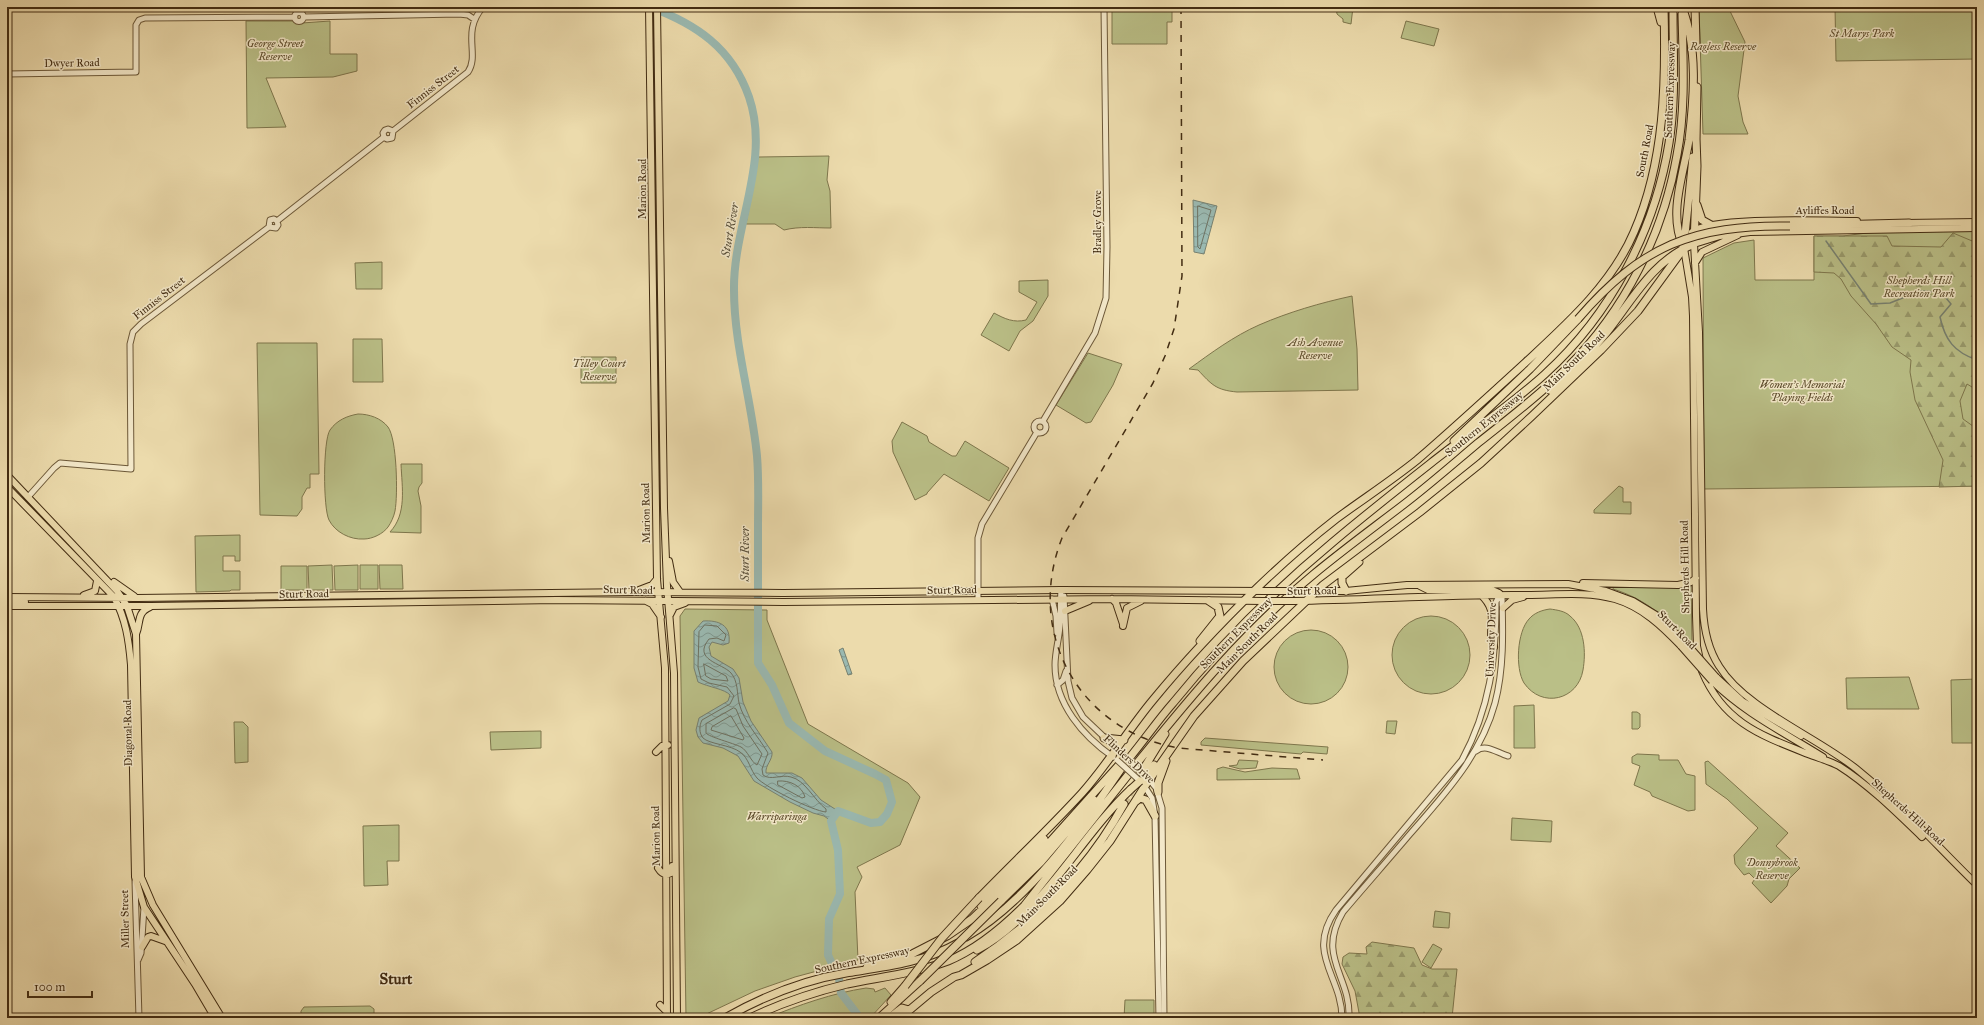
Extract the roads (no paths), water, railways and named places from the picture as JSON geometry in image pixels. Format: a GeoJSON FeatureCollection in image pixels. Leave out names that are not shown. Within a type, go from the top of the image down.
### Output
{"type":"FeatureCollection","features":[{"type":"Feature","properties":{"kind":"highway"},"geometry":{"type":"LineString","coordinates":[[1657,7],[1661,23],[1665,29]]}},
{"type":"Feature","properties":{"kind":"highway","name":"South Road"},"geometry":{"type":"LineString","coordinates":[[1416,460],[1535,354],[1600,287],[1624,252],[1639,220],[1649,185],[1661,130],[1665,85],[1664,7]]}},
{"type":"Feature","properties":{"kind":"highway"},"geometry":{"type":"LineString","coordinates":[[1694,248],[1693,231],[1696,138],[1695,7]]}},
{"type":"Feature","properties":{"kind":"highway"},"geometry":{"type":"LineString","coordinates":[[1682,10],[1691,41],[1692,107],[1677,209],[1679,233],[1683,248]]}},
{"type":"Feature","properties":{"kind":"highway","name":"Southern Expressway"},"geometry":{"type":"LineString","coordinates":[[1138,762],[1181,708],[1215,670],[1276,608],[1313,575],[1404,504],[1534,397],[1568,366],[1604,325],[1630,285],[1657,230],[1671,186],[1680,134],[1683,60],[1682,10]]}},
{"type":"Feature","properties":{"kind":"highway","name":"Southern Expressway"},"geometry":{"type":"LineString","coordinates":[[1125,754],[1148,735],[1209,661],[1261,607],[1334,541],[1526,390],[1555,364],[1592,321],[1628,265],[1652,212],[1668,148],[1674,99],[1673,13]]}},
{"type":"Feature","properties":{"kind":"highway"},"geometry":{"type":"LineString","coordinates":[[1628,265],[1649,199],[1656,167],[1661,130]]}},
{"type":"Feature","properties":{"kind":"highway"},"geometry":{"type":"LineString","coordinates":[[1683,248],[1690,174],[1696,138]]}},
{"type":"Feature","properties":{"kind":"highway"},"geometry":{"type":"LineString","coordinates":[[1695,197],[1701,219],[1711,225]]}},
{"type":"Feature","properties":{"kind":"highway"},"geometry":{"type":"LineString","coordinates":[[1432,463],[1530,369],[1600,294],[1629,268],[1656,252],[1699,234],[1730,228],[1909,223]]}},
{"type":"Feature","properties":{"kind":"highway","name":"Ayliffes Road"},"geometry":{"type":"LineString","coordinates":[[1444,471],[1534,404],[1564,378],[1599,342],[1652,273],[1668,258],[1683,248],[1694,248]]}},
{"type":"Feature","properties":{"kind":"highway","name":"Main South Road"},"geometry":{"type":"LineString","coordinates":[[900,1018],[931,992],[954,977],[961,975],[1005,949],[1050,911],[1087,870],[1110,841],[1134,802],[1143,782],[1206,702],[1243,661],[1316,591],[1366,550],[1420,512],[1481,463],[1574,377],[1638,311],[1683,248]]}},
{"type":"Feature","properties":{"kind":"highway"},"geometry":{"type":"LineString","coordinates":[[846,973],[912,954],[929,946],[959,928],[982,911],[1030,864],[1125,754],[1124,740],[1152,701],[1253,592],[1310,540],[1466,421],[1523,372],[1530,369]]}},
{"type":"Feature","properties":{"kind":"highway"},"geometry":{"type":"LineString","coordinates":[[1346,591],[1342,583],[1342,577],[1359,562],[1366,550]]}},
{"type":"Feature","properties":{"kind":"highway"},"geometry":{"type":"LineString","coordinates":[[1194,654],[1202,639],[1220,616],[1218,607],[1209,601]]}},
{"type":"Feature","properties":{"kind":"highway"},"geometry":{"type":"LineString","coordinates":[[948,960],[970,954],[986,945],[1025,914],[1122,802],[1143,782],[1181,708]]}},
{"type":"Feature","properties":{"kind":"highway"},"geometry":{"type":"LineString","coordinates":[[1158,792],[1158,783],[1162,768],[1181,733]]}},
{"type":"Feature","properties":{"kind":"highway"},"geometry":{"type":"LineString","coordinates":[[1104,738],[1124,740]]}},
{"type":"Feature","properties":{"kind":"highway"},"geometry":{"type":"LineString","coordinates":[[879,1018],[942,938],[979,898],[1082,793],[1117,763]]}},
{"type":"Feature","properties":{"kind":"highway"},"geometry":{"type":"LineString","coordinates":[[879,1018],[1041,862],[1117,763]]}},
{"type":"Feature","properties":{"kind":"highway","name":"Southern Expressway"},"geometry":{"type":"LineString","coordinates":[[725,1018],[765,998],[829,977],[846,973],[879,969],[920,959],[953,945],[990,922],[1013,902],[1047,865],[1099,801],[1117,763]]}},
{"type":"Feature","properties":{"kind":"highway","name":"Southern Expressway"},"geometry":{"type":"LineString","coordinates":[[750,1018],[774,1006],[831,988],[909,972],[948,960],[988,937],[1024,906],[1128,775]]}},
{"type":"Feature","properties":{"kind":"highway"},"geometry":{"type":"LineString","coordinates":[[891,960],[941,937],[977,910],[1019,867],[1082,793]]}},
{"type":"Feature","properties":{"kind":"highway"},"geometry":{"type":"LineString","coordinates":[[1134,802],[1139,798],[1146,800],[1159,816]]}},
{"type":"Feature","properties":{"kind":"highway"},"geometry":{"type":"LineString","coordinates":[[954,977],[1011,937],[1046,906],[1083,865],[1111,827],[1122,802]]}},
{"type":"Feature","properties":{"kind":"highway"},"geometry":{"type":"LineString","coordinates":[[889,1018],[902,1008],[909,1010]]}},
{"type":"Feature","properties":{"kind":"main road","name":"Marion Road"},"geometry":{"type":"LineString","coordinates":[[657,7],[662,441],[668,600],[674,656],[677,1018]]}},
{"type":"Feature","properties":{"kind":"main road","name":"Marion Road"},"geometry":{"type":"LineString","coordinates":[[649,10],[657,579],[665,668],[667,1015]]}},
{"type":"Feature","properties":{"kind":"main road","name":"Ayliffes Road"},"geometry":{"type":"LineString","coordinates":[[1693,231],[1711,225],[1740,222],[1977,222]]}},
{"type":"Feature","properties":{"kind":"main road","name":"Ayliffes Road"},"geometry":{"type":"LineString","coordinates":[[1694,248],[1720,236],[1743,233],[1977,228]]}},
{"type":"Feature","properties":{"kind":"main road"},"geometry":{"type":"LineString","coordinates":[[1683,248],[1687,238],[1693,231]]}},
{"type":"Feature","properties":{"kind":"main road"},"geometry":{"type":"LineString","coordinates":[[1695,263],[1702,252],[1743,233]]}},
{"type":"Feature","properties":{"kind":"main road","name":"Shepherds Hill Road"},"geometry":{"type":"LineString","coordinates":[[1683,248],[1692,297],[1693,316],[1697,646],[1706,680],[1722,706],[1739,722],[1762,736],[1838,766],[1875,794],[1977,890]]}},
{"type":"Feature","properties":{"kind":"main road","name":"Shepherds Hill Road"},"geometry":{"type":"LineString","coordinates":[[1694,248],[1699,332],[1703,608],[1706,636],[1719,666],[1738,689],[1769,712],[1857,769],[1880,788],[1977,885]]}},
{"type":"Feature","properties":{"kind":"main road"},"geometry":{"type":"LineString","coordinates":[[656,456],[662,441]]}},
{"type":"Feature","properties":{"kind":"main road","name":"Diagonal Road"},"geometry":{"type":"LineString","coordinates":[[7,475],[97,568],[127,606],[136,634],[140,858],[144,886],[177,951],[215,1018]]}},
{"type":"Feature","properties":{"kind":"main road","name":"Diagonal Road"},"geometry":{"type":"LineString","coordinates":[[7,487],[114,597],[118,606],[128,635],[131,665],[135,878],[144,907],[168,943],[177,951],[222,1018]]}},
{"type":"Feature","properties":{"kind":"main road"},"geometry":{"type":"LineString","coordinates":[[28,497],[27,501],[40,515],[46,527]]}},
{"type":"Feature","properties":{"kind":"main road"},"geometry":{"type":"LineString","coordinates":[[665,542],[673,582],[680,592]]}},
{"type":"Feature","properties":{"kind":"main road"},"geometry":{"type":"LineString","coordinates":[[97,568],[123,590],[137,598]]}},
{"type":"Feature","properties":{"kind":"main road"},"geometry":{"type":"LineString","coordinates":[[1568,584],[1678,585],[1691,582],[1696,578]]}},
{"type":"Feature","properties":{"kind":"main road"},"geometry":{"type":"LineString","coordinates":[[636,592],[652,585],[657,579]]}},
{"type":"Feature","properties":{"kind":"main road"},"geometry":{"type":"LineString","coordinates":[[79,597],[95,591],[97,581]]}},
{"type":"Feature","properties":{"kind":"main road","name":"Sturt Road"},"geometry":{"type":"LineString","coordinates":[[7,606],[151,606],[556,596],[636,592],[769,593],[1061,590],[1253,592],[1346,591],[1419,585],[1568,584],[1611,592],[1633,600],[1656,615],[1735,702],[1838,766]]}},
{"type":"Feature","properties":{"kind":"main road"},"geometry":{"type":"LineString","coordinates":[[1419,585],[1428,590],[1492,590],[1500,594],[1517,585]]}},
{"type":"Feature","properties":{"kind":"main road"},"geometry":{"type":"LineString","coordinates":[[1480,594],[1488,602],[1492,612],[1494,648]]}},
{"type":"Feature","properties":{"kind":"main road","name":"Sturt Road"},"geometry":{"type":"LineString","coordinates":[[7,597],[137,598],[556,596],[722,602],[978,599],[1306,601],[1480,594],[1589,594],[1631,605],[1649,616],[1683,644]]}},
{"type":"Feature","properties":{"kind":"main road"},"geometry":{"type":"LineString","coordinates":[[1502,608],[1512,600],[1532,595]]}},
{"type":"Feature","properties":{"kind":"main road"},"geometry":{"type":"LineString","coordinates":[[1065,611],[1071,607],[1094,599]]}},
{"type":"Feature","properties":{"kind":"main road"},"geometry":{"type":"LineString","coordinates":[[1112,599],[1116,603],[1123,626],[1128,607],[1147,599]]}},
{"type":"Feature","properties":{"kind":"main road"},"geometry":{"type":"LineString","coordinates":[[643,600],[652,604],[661,617]]}},
{"type":"Feature","properties":{"kind":"main road"},"geometry":{"type":"LineString","coordinates":[[7,602],[24,602],[38,606]]}},
{"type":"Feature","properties":{"kind":"main road"},"geometry":{"type":"LineString","coordinates":[[670,617],[674,608],[680,604],[722,602]]}},
{"type":"Feature","properties":{"kind":"main road"},"geometry":{"type":"LineString","coordinates":[[136,634],[139,616],[144,610],[151,606]]}},
{"type":"Feature","properties":{"kind":"main road","name":"Sturt Road"},"geometry":{"type":"LineString","coordinates":[[1714,679],[1751,707],[1797,735],[1829,750]]}},
{"type":"Feature","properties":{"kind":"main road"},"geometry":{"type":"LineString","coordinates":[[656,752],[660,747],[666,745],[671,747],[675,752]]}},
{"type":"Feature","properties":{"kind":"main road"},"geometry":{"type":"LineString","coordinates":[[665,805],[670,795],[675,796]]}},
{"type":"Feature","properties":{"kind":"main road"},"geometry":{"type":"LineString","coordinates":[[658,868],[662,874],[666,875],[671,873],[676,859]]}},
{"type":"Feature","properties":{"kind":"main road"},"geometry":{"type":"LineString","coordinates":[[144,886],[144,907]]}},
{"type":"Feature","properties":{"kind":"main road"},"geometry":{"type":"LineString","coordinates":[[667,905],[676,911]]}},
{"type":"Feature","properties":{"kind":"main road"},"geometry":{"type":"LineString","coordinates":[[142,947],[146,940],[151,936],[161,938],[168,943]]}},
{"type":"Feature","properties":{"kind":"main road"},"geometry":{"type":"LineString","coordinates":[[660,1005],[662,1010],[667,1015],[677,1003]]}},
{"type":"Feature","properties":{"kind":"street","name":"Finniss Street"},"geometry":{"type":"LineString","coordinates":[[28,497],[60,463],[131,469],[130,344],[133,332],[141,324],[269,227],[270,220],[274,219],[277,221],[384,137],[383,133],[385,130],[388,129],[393,131],[468,72],[472,64],[471,27],[474,19],[483,7]]}},
{"type":"Feature","properties":{"kind":"street","name":"Bradley Grove"},"geometry":{"type":"LineString","coordinates":[[1043,421],[1095,333],[1106,298],[1107,232],[1104,7]]}},
{"type":"Feature","properties":{"kind":"street","name":"Dwyer Road"},"geometry":{"type":"LineString","coordinates":[[7,74],[136,72],[136,25],[139,20],[145,18],[295,17],[296,14],[300,12],[304,17],[459,14],[468,15],[474,19]]}},
{"type":"Feature","properties":{"kind":"street"},"geometry":{"type":"LineString","coordinates":[[1038,421],[1043,421],[1046,425],[1046,429],[1043,432],[1037,432],[1035,429],[1035,424],[1038,421]]}},
{"type":"Feature","properties":{"kind":"street"},"geometry":{"type":"LineString","coordinates":[[978,599],[978,538],[982,524],[1037,432]]}},
{"type":"Feature","properties":{"kind":"street"},"geometry":{"type":"LineString","coordinates":[[1061,590],[1062,599]]}},
{"type":"Feature","properties":{"kind":"street","name":"University Drive"},"geometry":{"type":"LineString","coordinates":[[1349,1018],[1348,1002],[1332,950],[1335,926],[1343,912],[1450,787],[1481,740],[1497,694],[1502,663],[1502,597],[1500,594]]}},
{"type":"Feature","properties":{"kind":"street","name":"University Drive"},"geometry":{"type":"LineString","coordinates":[[1342,1018],[1340,1006],[1326,959],[1324,937],[1328,924],[1336,910],[1462,760],[1475,736],[1492,680],[1496,602],[1500,594]]}},
{"type":"Feature","properties":{"kind":"street"},"geometry":{"type":"LineString","coordinates":[[1052,599],[1056,620],[1057,644]]}},
{"type":"Feature","properties":{"kind":"street","name":"Flinders Drive"},"geometry":{"type":"LineString","coordinates":[[1062,599],[1065,611],[1069,686],[1077,708],[1085,719],[1104,738],[1125,754],[1143,782],[1159,816],[1164,1018]]}},
{"type":"Feature","properties":{"kind":"street","name":"Flinders Drive"},"geometry":{"type":"LineString","coordinates":[[1062,599],[1055,666],[1057,685],[1062,701],[1070,715],[1117,763],[1158,792],[1162,805],[1159,816],[1159,1018]]}},
{"type":"Feature","properties":{"kind":"street"},"geometry":{"type":"LineString","coordinates":[[1057,685],[1063,680],[1067,664]]}},
{"type":"Feature","properties":{"kind":"street"},"geometry":{"type":"LineString","coordinates":[[1057,685],[1069,686]]}},
{"type":"Feature","properties":{"kind":"street"},"geometry":{"type":"LineString","coordinates":[[1070,715],[1077,708]]}},
{"type":"Feature","properties":{"kind":"street"},"geometry":{"type":"LineString","coordinates":[[1474,752],[1480,748],[1487,748],[1508,756]]}},
{"type":"Feature","properties":{"kind":"street","name":"Miller Street"},"geometry":{"type":"LineString","coordinates":[[135,878],[139,1018]]}},
{"type":"Feature","properties":{"kind":"street","name":"Miller Street"},"geometry":{"type":"LineString","coordinates":[[138,960],[142,947],[144,907]]}},
{"type":"Feature","properties":{"kind":"water"},"geometry":{"type":"Polygon","coordinates":[[[1193,200],[1217,206],[1204,254],[1194,252],[1193,200]]]}},
{"type":"Feature","properties":{"kind":"water"},"geometry":{"type":"Polygon","coordinates":[[[703,621],[714,621],[719,623],[726,628],[728,632],[729,643],[723,645],[712,642],[709,647],[711,656],[733,669],[739,678],[743,702],[751,721],[772,752],[766,773],[792,773],[802,778],[821,800],[838,811],[831,821],[824,816],[813,813],[790,802],[754,781],[738,756],[723,748],[703,743],[698,737],[696,730],[699,718],[728,701],[730,695],[724,691],[698,682],[694,668],[694,631],[703,621]]]}},
{"type":"Feature","properties":{"kind":"water"},"geometry":{"type":"Polygon","coordinates":[[[843,648],[852,674],[848,675],[839,650],[843,648]]]}},
{"type":"Feature","properties":{"kind":"waterway","name":"Sturt River"},"geometry":{"type":"LineString","coordinates":[[650,7],[682,21],[697,30],[722,51],[742,80],[749,97],[755,121],[756,145],[754,169],[739,241],[735,266],[734,290],[737,332],[755,435],[758,465],[758,663],[772,685],[789,723],[825,751],[886,780],[892,802],[887,814],[880,822],[871,823],[838,811],[831,821],[838,850],[840,894],[829,919],[828,955],[839,979],[841,993],[860,1018]]}},
{"type":"Feature","properties":{"kind":"waterway"},"geometry":{"type":"LineString","coordinates":[[1826,241],[1871,304],[1890,303],[1920,291],[1941,292],[1951,304],[1940,317],[1948,339],[1962,353],[1977,360]]}},
{"type":"Feature","properties":{"kind":"tunnel"},"geometry":{"type":"LineString","coordinates":[[1124,804],[1144,768]]}},
{"type":"Feature","properties":{"kind":"railway"},"geometry":{"type":"LineString","coordinates":[[1181,7],[1182,276],[1174,329],[1165,356],[1153,383],[1062,538],[1052,573],[1050,608],[1056,641],[1069,672],[1088,698],[1112,721],[1143,738],[1178,748],[1323,760]]}},
{"type":"Feature","properties":{"kind":"district","name":"Sturt"},"geometry":{"type":"Point","coordinates":[396,979]}},
{"type":"Feature","properties":{"kind":"park label","name":"St Marys Park"},"geometry":{"type":"Point","coordinates":[1862,33]}},
{"type":"Feature","properties":{"kind":"park label","name":"Ragless Reserve"},"geometry":{"type":"Point","coordinates":[1723,46]}},
{"type":"Feature","properties":{"kind":"park label","name":"George Street Reserve"},"geometry":{"type":"Point","coordinates":[275,49]}},
{"type":"Feature","properties":{"kind":"park label","name":"Shepherds Hill Recreation Park"},"geometry":{"type":"Point","coordinates":[1919,286]}},
{"type":"Feature","properties":{"kind":"park label","name":"Ash Avenue Reserve"},"geometry":{"type":"Point","coordinates":[1315,348]}},
{"type":"Feature","properties":{"kind":"park label","name":"Tilley Court Reserve"},"geometry":{"type":"Point","coordinates":[599,369]}},
{"type":"Feature","properties":{"kind":"park label","name":"Women's Memorial Playing Fields"},"geometry":{"type":"Point","coordinates":[1802,390]}},
{"type":"Feature","properties":{"kind":"park label","name":"Warriparinga"},"geometry":{"type":"Point","coordinates":[777,816]}},
{"type":"Feature","properties":{"kind":"park label","name":"Donnybrook Reserve"},"geometry":{"type":"Point","coordinates":[1772,868]}}]}
